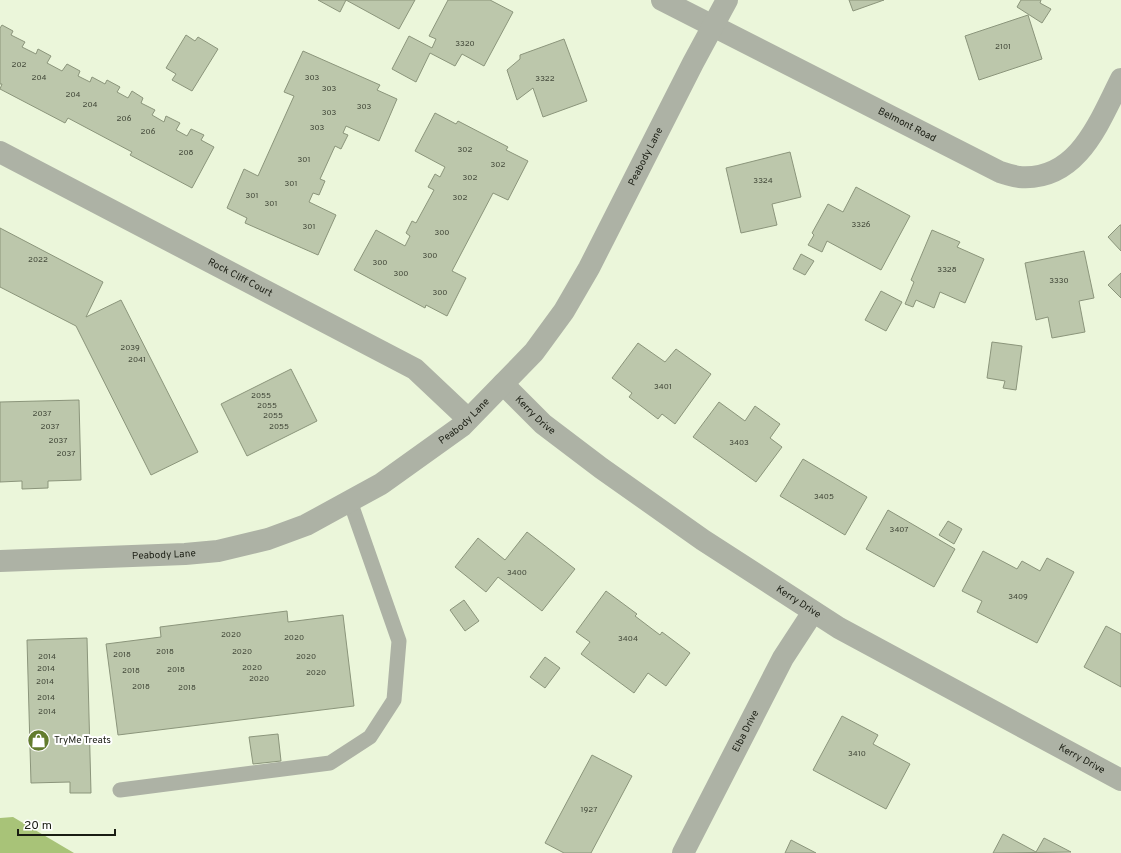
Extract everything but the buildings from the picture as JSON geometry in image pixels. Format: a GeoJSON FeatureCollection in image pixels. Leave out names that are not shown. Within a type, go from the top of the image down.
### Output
{"type":"FeatureCollection","features":[{"type":"Feature","properties":{"kind":"street","name":"Belmont Road"},"geometry":{"type":"LineString","coordinates":[[662,0],[1000,172],[1018,176],[1037,176],[1053,171],[1073,159],[1081,151],[1093,133],[1121,79]]}},
{"type":"Feature","properties":{"kind":"street","name":"Peabody Lane"},"geometry":{"type":"LineString","coordinates":[[0,561],[218,551],[268,539],[306,525],[381,484],[462,426],[534,352],[564,311],[589,268],[692,63],[727,0]]}},
{"type":"Feature","properties":{"kind":"street","name":"Rock Cliff Court"},"geometry":{"type":"LineString","coordinates":[[0,152],[415,369],[468,419]]}},
{"type":"Feature","properties":{"kind":"street","name":"Kerry Drive"},"geometry":{"type":"LineString","coordinates":[[503,384],[543,424],[601,468],[703,540],[814,612],[839,628],[1121,780]]}},
{"type":"Feature","properties":{"kind":"street","name":"Elba Drive"},"geometry":{"type":"LineString","coordinates":[[683,853],[783,658],[814,612]]}},
{"type":"Feature","properties":{"kind":"lane"},"geometry":{"type":"LineString","coordinates":[[120,790],[330,763],[370,737],[394,700],[399,641],[350,501]]}},
{"type":"Feature","properties":{"kind":"green space"},"geometry":{"type":"Polygon","coordinates":[[[13,817],[74,853],[0,853],[0,818],[13,817]]]}},
{"type":"Feature","properties":{"kind":"place","name":"TryMe Treats"},"geometry":{"type":"Point","coordinates":[39,740]}}]}
